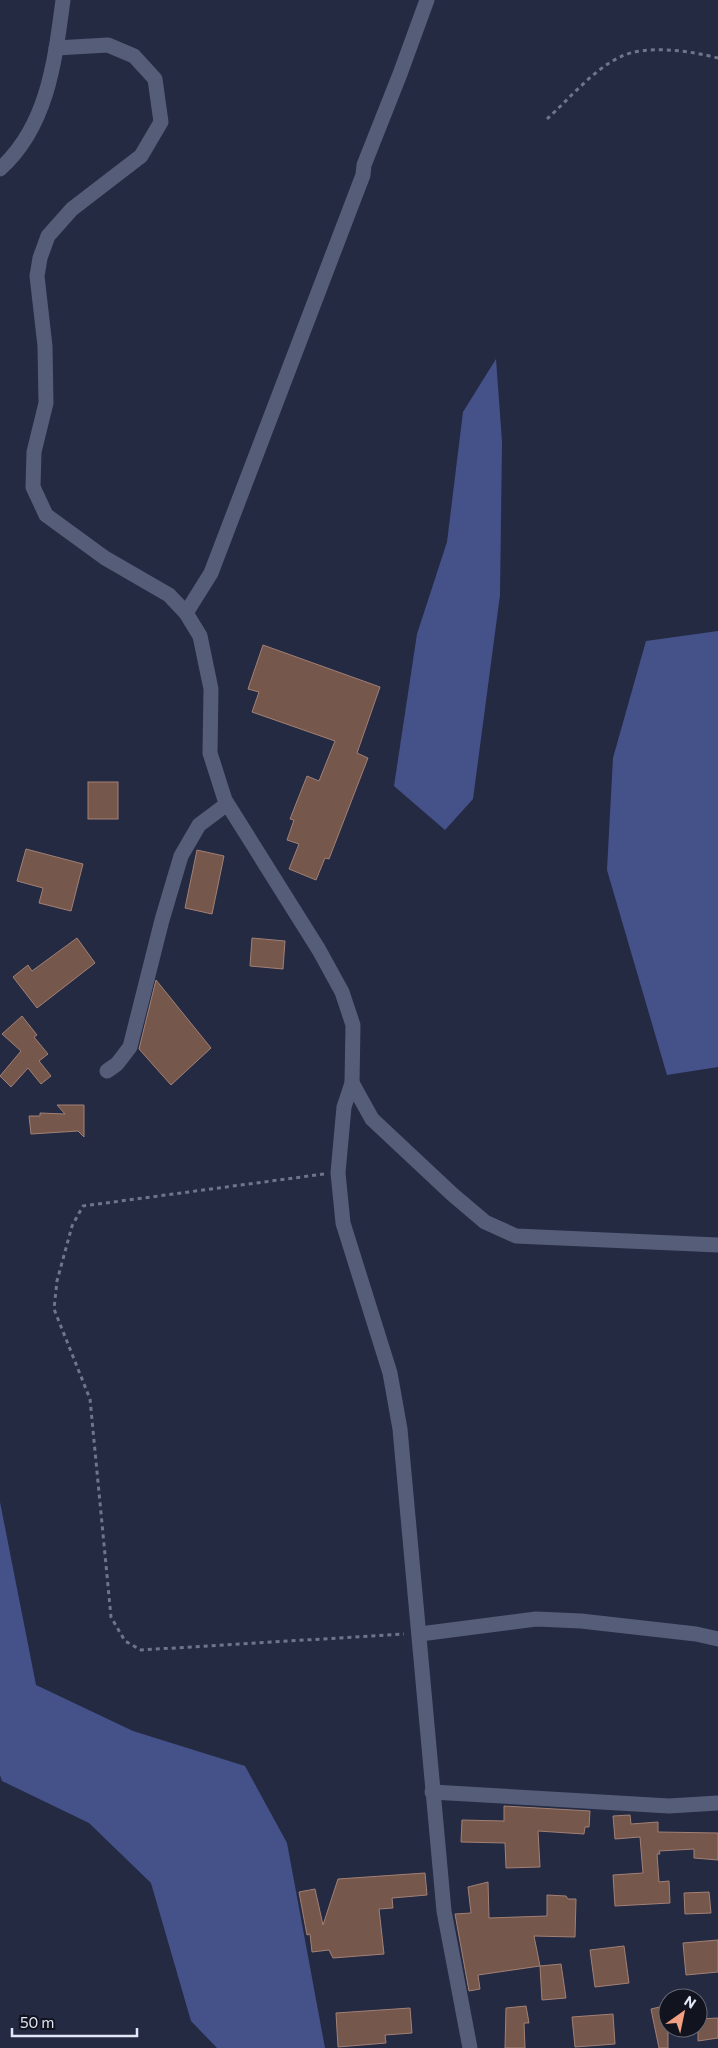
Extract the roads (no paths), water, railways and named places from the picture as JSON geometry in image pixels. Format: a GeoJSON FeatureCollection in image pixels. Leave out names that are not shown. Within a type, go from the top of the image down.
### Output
{"type":"FeatureCollection","features":[{"type":"Feature","properties":{"kind":"street"},"geometry":{"type":"LineString","coordinates":[[0,169],[31,132],[48,88],[56,48],[62,0]]}},
{"type":"Feature","properties":{"kind":"street"},"geometry":{"type":"LineString","coordinates":[[186,613],[211,573],[363,175],[364,165],[400,74],[426,0]]}},
{"type":"Feature","properties":{"kind":"street"},"geometry":{"type":"LineString","coordinates":[[56,48],[108,45],[134,56],[155,78],[161,122],[141,156],[72,209],[48,236],[40,258],[37,276],[46,346],[46,403],[34,452],[33,486],[46,515],[104,558],[169,594],[186,613],[200,636],[211,689],[210,753],[227,804],[320,950],[342,992],[353,1025],[352,1082],[344,1106],[338,1173],[343,1223],[390,1373],[400,1429],[444,1910],[470,2048]]}},
{"type":"Feature","properties":{"kind":"street"},"geometry":{"type":"LineString","coordinates":[[107,1071],[117,1064],[130,1047],[162,920],[181,856],[199,824],[227,804]]}},
{"type":"Feature","properties":{"kind":"street"},"geometry":{"type":"LineString","coordinates":[[352,1082],[372,1119],[452,1194],[485,1222],[516,1236],[718,1245]]}},
{"type":"Feature","properties":{"kind":"street"},"geometry":{"type":"LineString","coordinates":[[420,1634],[536,1619],[590,1622],[696,1634],[718,1639]]}},
{"type":"Feature","properties":{"kind":"street"},"geometry":{"type":"LineString","coordinates":[[432,1792],[669,1806],[718,1803]]}}]}
